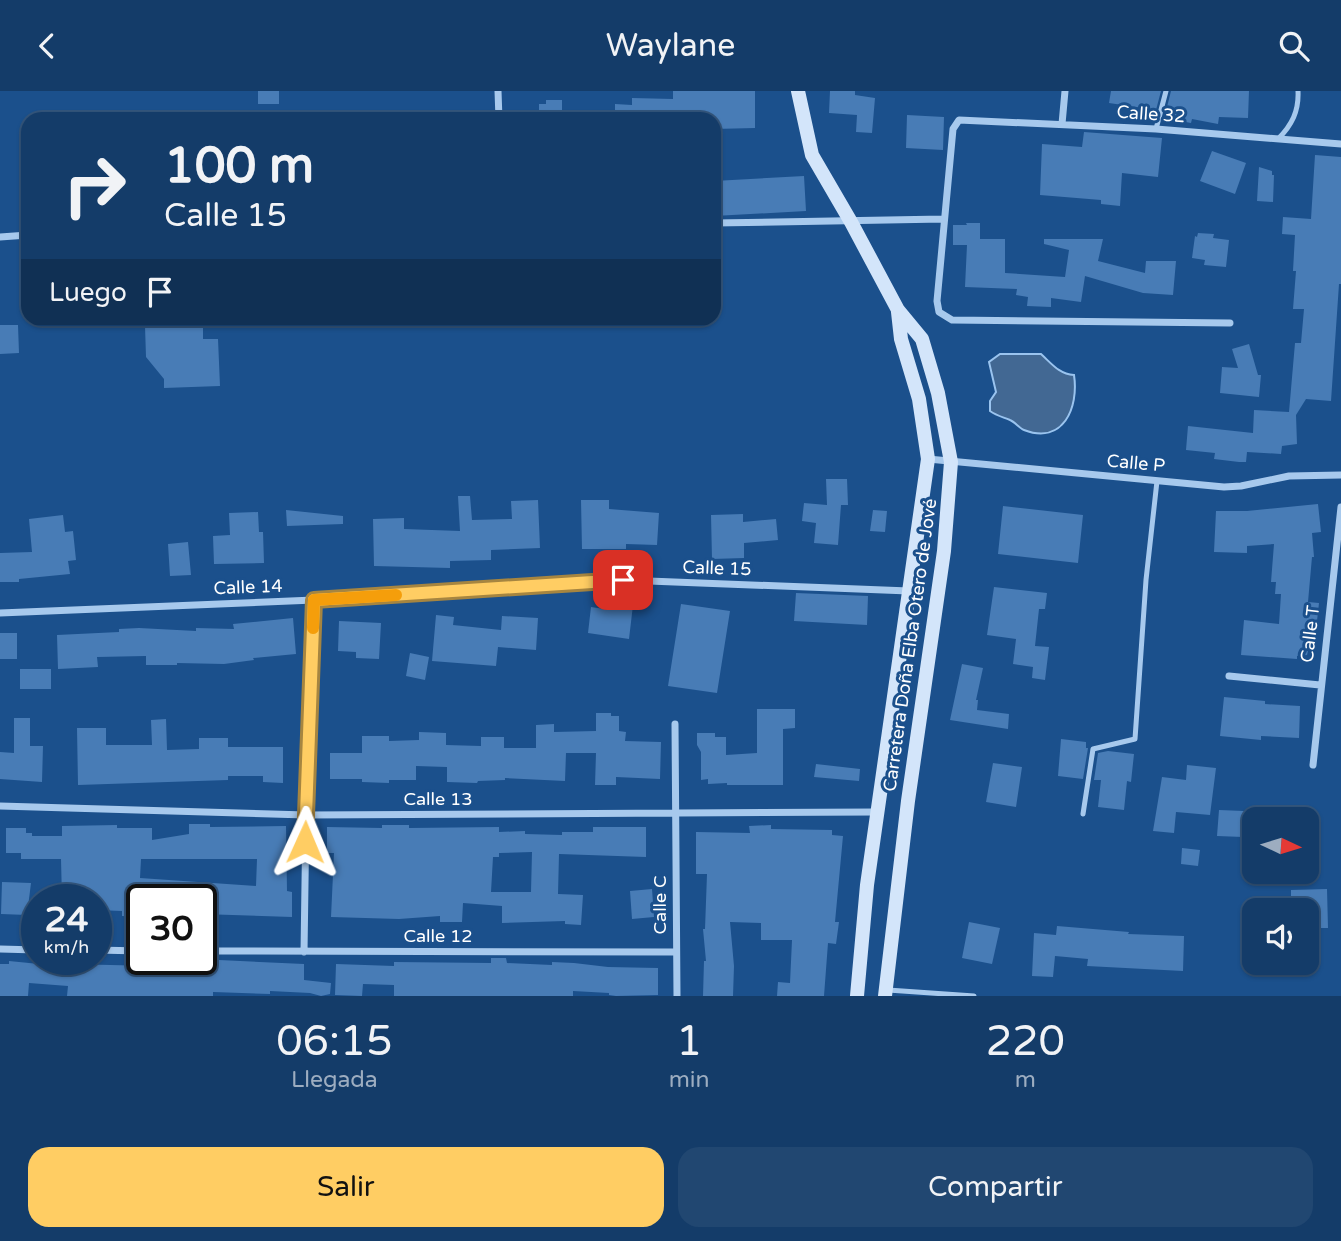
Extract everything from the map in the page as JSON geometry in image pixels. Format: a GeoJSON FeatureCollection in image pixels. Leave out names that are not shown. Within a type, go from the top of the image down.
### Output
{"type":"FeatureCollection","features":[{"type":"Feature","properties":{"kind":"street"},"geometry":{"type":"LineString","coordinates":[[498,91],[499,112]]}},
{"type":"Feature","properties":{"kind":"street","name":"Carretera Doña Elba Otero de Jové"},"geometry":{"type":"LineString","coordinates":[[797,91],[812,155],[852,222],[898,310],[922,339],[938,393],[951,462],[944,551],[904,827],[885,993]]}},
{"type":"Feature","properties":{"kind":"street"},"geometry":{"type":"LineString","coordinates":[[1062,124],[1065,91]]}},
{"type":"Feature","properties":{"kind":"street","name":"Calle 32"},"geometry":{"type":"LineString","coordinates":[[943,219],[953,129],[959,120],[1156,129],[1341,144]]}},
{"type":"Feature","properties":{"kind":"street"},"geometry":{"type":"LineString","coordinates":[[721,223],[943,219],[937,301],[939,312],[952,320],[1230,323]]}},
{"type":"Feature","properties":{"kind":"street"},"geometry":{"type":"LineString","coordinates":[[0,236],[21,235]]}},
{"type":"Feature","properties":{"kind":"street","name":"Carretera Doña Elba Otero de Jové"},"geometry":{"type":"LineString","coordinates":[[857,996],[867,885],[928,459],[919,399],[901,339],[898,310]]}},
{"type":"Feature","properties":{"kind":"street","name":"Calle P"},"geometry":{"type":"LineString","coordinates":[[928,459],[1157,481],[1241,486],[1289,476],[1341,475]]}},
{"type":"Feature","properties":{"kind":"street","name":"Calle T"},"geometry":{"type":"LineString","coordinates":[[1313,765],[1341,507]]}},
{"type":"Feature","properties":{"kind":"street","name":"Calle 15"},"geometry":{"type":"LineString","coordinates":[[314,600],[623,580],[909,591]]}},
{"type":"Feature","properties":{"kind":"street"},"geometry":{"type":"LineString","coordinates":[[304,952],[314,600]]}},
{"type":"Feature","properties":{"kind":"street","name":"Calle 14"},"geometry":{"type":"LineString","coordinates":[[0,613],[314,600]]}},
{"type":"Feature","properties":{"kind":"street"},"geometry":{"type":"LineString","coordinates":[[1228,676],[1320,685]]}},
{"type":"Feature","properties":{"kind":"street","name":"Calle C"},"geometry":{"type":"LineString","coordinates":[[675,724],[677,996]]}},
{"type":"Feature","properties":{"kind":"street","name":"Calle 13"},"geometry":{"type":"LineString","coordinates":[[0,806],[306,815],[877,812]]}},
{"type":"Feature","properties":{"kind":"street"},"geometry":{"type":"LineString","coordinates":[[0,949],[21,950]]}},
{"type":"Feature","properties":{"kind":"street","name":"Calle 12"},"geometry":{"type":"LineString","coordinates":[[217,951],[676,952]]}},
{"type":"Feature","properties":{"kind":"lane"},"geometry":{"type":"LineString","coordinates":[[1156,129],[1166,91]]}},
{"type":"Feature","properties":{"kind":"lane"},"geometry":{"type":"LineString","coordinates":[[1278,139],[1290,127],[1297,109],[1298,91]]}},
{"type":"Feature","properties":{"kind":"lane"},"geometry":{"type":"LineString","coordinates":[[1083,814],[1093,749],[1135,739],[1146,580],[1157,481]]}},
{"type":"Feature","properties":{"kind":"lane"},"geometry":{"type":"LineString","coordinates":[[885,993],[974,996]]}},
{"type":"Feature","properties":{"kind":"water"},"geometry":{"type":"Polygon","coordinates":[[[1000,354],[1041,354],[1060,371],[1074,375],[1074,400],[1066,421],[1049,432],[1038,433],[1024,430],[990,411],[990,401],[996,392],[989,362],[1000,354]]]}},
{"type":"Feature","properties":{"kind":"building"},"geometry":{"type":"Polygon","coordinates":[[[258,91],[279,91],[279,104],[258,104],[258,91]]]}},
{"type":"Feature","properties":{"kind":"building"},"geometry":{"type":"Polygon","coordinates":[[[673,91],[755,91],[755,128],[721,129],[721,112],[615,112],[615,104],[632,105],[632,98],[673,99],[673,91]]]}},
{"type":"Feature","properties":{"kind":"building"},"geometry":{"type":"Polygon","coordinates":[[[830,91],[855,91],[855,95],[875,98],[872,133],[856,132],[857,115],[829,113],[830,91]]]}},
{"type":"Feature","properties":{"kind":"building"},"geometry":{"type":"Polygon","coordinates":[[[1111,91],[1161,91],[1156,110],[1109,103],[1111,91]]]}},
{"type":"Feature","properties":{"kind":"building"},"geometry":{"type":"Polygon","coordinates":[[[1171,91],[1249,91],[1248,118],[1219,117],[1218,124],[1192,119],[1191,123],[1170,119],[1172,112],[1166,111],[1171,91]]]}},
{"type":"Feature","properties":{"kind":"building"},"geometry":{"type":"Polygon","coordinates":[[[546,100],[562,100],[562,112],[539,112],[539,104],[546,104],[546,100]]]}},
{"type":"Feature","properties":{"kind":"building"},"geometry":{"type":"Polygon","coordinates":[[[907,115],[944,117],[943,150],[906,148],[907,115]]]}},
{"type":"Feature","properties":{"kind":"building"},"geometry":{"type":"Polygon","coordinates":[[[1084,132],[1162,138],[1158,177],[1122,173],[1120,206],[1101,204],[1101,200],[1040,195],[1042,144],[1082,147],[1084,132]]]}},
{"type":"Feature","properties":{"kind":"building"},"geometry":{"type":"Polygon","coordinates":[[[1212,151],[1246,163],[1235,194],[1200,181],[1212,151]]]}},
{"type":"Feature","properties":{"kind":"building"},"geometry":{"type":"Polygon","coordinates":[[[1315,155],[1341,157],[1341,284],[1331,401],[1306,399],[1296,415],[1297,444],[1282,446],[1281,454],[1247,452],[1246,462],[1239,462],[1214,459],[1215,453],[1186,450],[1188,426],[1253,433],[1254,410],[1289,412],[1295,343],[1301,343],[1304,309],[1293,309],[1295,235],[1282,234],[1283,217],[1311,219],[1315,155]]]}},
{"type":"Feature","properties":{"kind":"building"},"geometry":{"type":"Polygon","coordinates":[[[1259,167],[1272,171],[1274,175],[1273,202],[1257,201],[1259,167]]]}},
{"type":"Feature","properties":{"kind":"building"},"geometry":{"type":"Polygon","coordinates":[[[804,176],[806,211],[721,216],[721,181],[804,176]]]}},
{"type":"Feature","properties":{"kind":"building"},"geometry":{"type":"Polygon","coordinates":[[[966,223],[980,223],[980,239],[1005,239],[1005,273],[1065,277],[1069,250],[1044,244],[1044,239],[1103,239],[1098,261],[1145,273],[1146,261],[1176,261],[1173,295],[1143,293],[1085,276],[1081,302],[1051,298],[1051,307],[1027,306],[1028,297],[1016,295],[1017,289],[965,287],[967,245],[953,245],[953,225],[967,225],[966,223]]]}},
{"type":"Feature","properties":{"kind":"building"},"geometry":{"type":"Polygon","coordinates":[[[1198,233],[1214,234],[1213,238],[1229,240],[1226,267],[1204,265],[1205,260],[1192,258],[1195,236],[1197,237],[1198,233]]]}},
{"type":"Feature","properties":{"kind":"building"},"geometry":{"type":"Polygon","coordinates":[[[0,325],[18,325],[19,353],[0,354],[0,325]]]}},
{"type":"Feature","properties":{"kind":"building"},"geometry":{"type":"Polygon","coordinates":[[[145,326],[203,326],[203,339],[218,339],[220,386],[164,388],[164,379],[146,357],[145,326]]]}},
{"type":"Feature","properties":{"kind":"building"},"geometry":{"type":"Polygon","coordinates":[[[1249,344],[1258,375],[1261,375],[1259,397],[1220,393],[1222,367],[1238,368],[1232,349],[1249,344]]]}},
{"type":"Feature","properties":{"kind":"building"},"geometry":{"type":"Polygon","coordinates":[[[826,479],[847,479],[848,505],[841,505],[838,545],[814,543],[816,523],[802,521],[804,503],[827,505],[826,479]]]}},
{"type":"Feature","properties":{"kind":"building"},"geometry":{"type":"Polygon","coordinates":[[[458,496],[470,496],[472,520],[512,519],[511,501],[538,500],[540,548],[491,550],[491,560],[450,561],[450,568],[374,566],[373,519],[404,518],[404,529],[460,531],[458,496]]]}},
{"type":"Feature","properties":{"kind":"building"},"geometry":{"type":"Polygon","coordinates":[[[581,500],[609,500],[609,509],[659,513],[657,545],[626,544],[626,549],[582,549],[581,500]]]}},
{"type":"Feature","properties":{"kind":"building"},"geometry":{"type":"Polygon","coordinates":[[[1318,504],[1321,532],[1312,533],[1314,557],[1308,602],[1319,603],[1311,651],[1308,651],[1307,655],[1297,656],[1297,659],[1241,655],[1244,620],[1279,624],[1281,594],[1275,594],[1276,582],[1271,582],[1274,544],[1247,546],[1247,553],[1214,552],[1216,511],[1247,511],[1318,504]]]}},
{"type":"Feature","properties":{"kind":"building"},"geometry":{"type":"Polygon","coordinates":[[[1003,506],[1083,515],[1078,563],[998,554],[1003,506]]]}},
{"type":"Feature","properties":{"kind":"building"},"geometry":{"type":"Polygon","coordinates":[[[286,510],[343,516],[343,524],[287,526],[286,510]]]}},
{"type":"Feature","properties":{"kind":"building"},"geometry":{"type":"Polygon","coordinates":[[[873,510],[887,511],[885,532],[870,531],[873,510]]]}},
{"type":"Feature","properties":{"kind":"building"},"geometry":{"type":"Polygon","coordinates":[[[258,512],[259,532],[263,532],[264,563],[214,564],[213,536],[230,535],[229,513],[258,512]]]}},
{"type":"Feature","properties":{"kind":"building"},"geometry":{"type":"Polygon","coordinates":[[[743,514],[743,522],[776,519],[778,540],[744,543],[744,558],[712,559],[711,515],[743,514]]]}},
{"type":"Feature","properties":{"kind":"building"},"geometry":{"type":"Polygon","coordinates":[[[63,515],[65,532],[73,531],[76,560],[68,561],[70,574],[19,579],[19,582],[0,582],[0,553],[32,552],[29,519],[63,515]]]}},
{"type":"Feature","properties":{"kind":"building"},"geometry":{"type":"Polygon","coordinates":[[[188,542],[191,575],[170,576],[168,544],[188,542]]]}},
{"type":"Feature","properties":{"kind":"building"},"geometry":{"type":"Polygon","coordinates":[[[994,587],[1047,593],[1045,609],[1039,609],[1035,646],[1049,647],[1045,680],[1032,678],[1033,667],[1013,664],[1016,639],[987,635],[994,587]]]}},
{"type":"Feature","properties":{"kind":"building"},"geometry":{"type":"Polygon","coordinates":[[[796,593],[868,596],[867,625],[794,621],[796,593]]]}},
{"type":"Feature","properties":{"kind":"building"},"geometry":{"type":"Polygon","coordinates":[[[612,602],[633,605],[629,639],[588,633],[591,607],[611,610],[612,602]]]}},
{"type":"Feature","properties":{"kind":"building"},"geometry":{"type":"Polygon","coordinates":[[[681,604],[730,611],[717,693],[668,686],[681,604]]]}},
{"type":"Feature","properties":{"kind":"building"},"geometry":{"type":"Polygon","coordinates":[[[436,615],[454,617],[453,625],[501,630],[502,616],[538,618],[536,650],[498,647],[496,666],[432,661],[436,615]]]}},
{"type":"Feature","properties":{"kind":"building"},"geometry":{"type":"Polygon","coordinates":[[[293,618],[296,654],[224,664],[177,665],[146,665],[146,656],[97,657],[98,667],[58,669],[57,635],[119,632],[119,629],[139,628],[196,631],[196,628],[234,629],[233,624],[293,618]]]}},
{"type":"Feature","properties":{"kind":"building"},"geometry":{"type":"Polygon","coordinates":[[[339,621],[381,623],[379,659],[356,658],[356,652],[338,651],[339,621]]]}},
{"type":"Feature","properties":{"kind":"building"},"geometry":{"type":"Polygon","coordinates":[[[0,633],[17,633],[17,659],[0,659],[0,633]]]}},
{"type":"Feature","properties":{"kind":"building"},"geometry":{"type":"Polygon","coordinates":[[[410,653],[429,657],[425,680],[406,676],[410,653]]]}},
{"type":"Feature","properties":{"kind":"building"},"geometry":{"type":"Polygon","coordinates":[[[962,664],[983,668],[976,700],[977,710],[1009,714],[1008,729],[950,720],[962,664]]]}},
{"type":"Feature","properties":{"kind":"building"},"geometry":{"type":"Polygon","coordinates":[[[20,669],[51,669],[51,689],[20,689],[20,669]]]}},
{"type":"Feature","properties":{"kind":"building"},"geometry":{"type":"Polygon","coordinates":[[[1224,697],[1265,701],[1265,704],[1300,706],[1299,738],[1261,736],[1261,740],[1220,736],[1224,697]]]}},
{"type":"Feature","properties":{"kind":"building"},"geometry":{"type":"Polygon","coordinates":[[[757,709],[795,709],[795,728],[783,729],[783,785],[708,784],[708,779],[701,780],[701,752],[697,745],[697,733],[715,733],[715,737],[726,737],[726,755],[757,753],[757,709]]]}},
{"type":"Feature","properties":{"kind":"building"},"geometry":{"type":"Polygon","coordinates":[[[596,713],[619,716],[619,731],[626,732],[625,741],[661,742],[660,779],[616,777],[616,785],[595,785],[596,753],[566,753],[565,781],[505,778],[477,783],[447,782],[447,767],[416,766],[416,780],[389,780],[389,783],[362,782],[362,779],[330,779],[330,753],[362,753],[362,736],[389,736],[389,741],[419,740],[419,732],[446,733],[446,745],[481,746],[481,737],[504,737],[504,748],[536,748],[536,725],[554,724],[554,732],[596,731],[596,713]]]}},
{"type":"Feature","properties":{"kind":"building"},"geometry":{"type":"Polygon","coordinates":[[[14,718],[30,718],[30,746],[43,746],[42,782],[0,779],[0,752],[14,753],[14,718]]]}},
{"type":"Feature","properties":{"kind":"building"},"geometry":{"type":"Polygon","coordinates":[[[166,719],[167,750],[199,749],[199,738],[228,738],[228,747],[283,747],[283,783],[263,782],[263,776],[228,776],[228,780],[78,785],[77,728],[106,728],[106,745],[152,745],[151,720],[166,719]]]}},
{"type":"Feature","properties":{"kind":"building"},"geometry":{"type":"Polygon","coordinates":[[[1061,739],[1086,742],[1088,748],[1083,779],[1058,776],[1061,739]]]}},
{"type":"Feature","properties":{"kind":"building"},"geometry":{"type":"Polygon","coordinates":[[[1108,751],[1134,754],[1131,782],[1127,781],[1124,810],[1098,807],[1101,780],[1094,780],[1098,753],[1108,751]]]}},
{"type":"Feature","properties":{"kind":"building"},"geometry":{"type":"Polygon","coordinates":[[[993,763],[1022,767],[1016,807],[986,802],[993,763]]]}},
{"type":"Feature","properties":{"kind":"building"},"geometry":{"type":"Polygon","coordinates":[[[816,764],[860,769],[859,781],[814,777],[816,764]]]}},
{"type":"Feature","properties":{"kind":"building"},"geometry":{"type":"Polygon","coordinates":[[[1187,765],[1216,768],[1210,815],[1176,812],[1174,833],[1153,831],[1162,777],[1186,780],[1187,765]]]}},
{"type":"Feature","properties":{"kind":"building"},"geometry":{"type":"Polygon","coordinates":[[[1219,810],[1242,811],[1242,837],[1217,836],[1219,810]]]}},
{"type":"Feature","properties":{"kind":"building"},"geometry":{"type":"Polygon","coordinates":[[[189,824],[210,824],[210,827],[286,826],[287,891],[292,892],[292,917],[217,915],[217,884],[126,884],[126,916],[122,916],[122,911],[112,911],[112,884],[62,884],[61,859],[21,859],[21,853],[6,853],[6,828],[26,828],[26,833],[32,833],[32,836],[62,836],[62,826],[117,825],[117,828],[152,828],[152,840],[189,834],[189,824]],[[141,859],[140,878],[256,886],[257,859],[141,859]]]}},
{"type":"Feature","properties":{"kind":"building"},"geometry":{"type":"Polygon","coordinates":[[[382,825],[409,825],[409,828],[499,827],[499,832],[525,831],[525,834],[562,835],[562,832],[593,832],[593,827],[646,827],[646,857],[559,854],[558,894],[583,895],[581,925],[565,924],[565,921],[502,923],[502,906],[463,903],[462,922],[440,922],[440,916],[399,919],[331,917],[334,853],[327,853],[327,827],[382,828],[382,825]],[[532,852],[499,853],[499,857],[493,857],[491,892],[531,892],[532,852]]]}},
{"type":"Feature","properties":{"kind":"building"},"geometry":{"type":"Polygon","coordinates":[[[771,825],[771,829],[832,830],[832,835],[843,836],[835,922],[839,922],[836,944],[828,943],[824,996],[777,996],[778,982],[790,983],[792,940],[761,940],[761,923],[730,922],[734,966],[733,996],[703,996],[706,961],[703,929],[707,874],[696,874],[696,832],[750,833],[749,826],[771,825]]]}},
{"type":"Feature","properties":{"kind":"building"},"geometry":{"type":"Polygon","coordinates":[[[1182,848],[1200,850],[1198,866],[1181,864],[1182,848]]]}},
{"type":"Feature","properties":{"kind":"building"},"geometry":{"type":"Polygon","coordinates":[[[2,882],[31,883],[21,884],[21,915],[1,914],[2,882]]]}},
{"type":"Feature","properties":{"kind":"building"},"geometry":{"type":"Polygon","coordinates":[[[652,889],[654,917],[632,919],[630,891],[652,889]]]}},
{"type":"Feature","properties":{"kind":"building"},"geometry":{"type":"Polygon","coordinates":[[[1327,889],[1328,928],[1319,928],[1319,898],[1291,898],[1291,890],[1327,889]]]}},
{"type":"Feature","properties":{"kind":"building"},"geometry":{"type":"Polygon","coordinates":[[[969,922],[1000,928],[992,964],[962,958],[969,922]]]}},
{"type":"Feature","properties":{"kind":"building"},"geometry":{"type":"Polygon","coordinates":[[[1057,926],[1129,932],[1128,934],[1184,936],[1183,971],[1087,966],[1088,959],[1055,956],[1053,977],[1032,976],[1034,933],[1056,935],[1057,926]]]}},
{"type":"Feature","properties":{"kind":"building"},"geometry":{"type":"Polygon","coordinates":[[[491,958],[506,958],[507,963],[552,965],[552,962],[658,968],[658,995],[616,996],[609,993],[573,991],[573,996],[394,996],[394,985],[363,984],[362,996],[335,995],[336,964],[394,966],[394,962],[491,963],[491,958]]]}},
{"type":"Feature","properties":{"kind":"building"},"geometry":{"type":"Polygon","coordinates":[[[219,960],[304,964],[304,980],[331,983],[330,994],[321,996],[270,991],[270,994],[213,992],[213,996],[67,996],[68,986],[29,983],[28,996],[0,996],[0,964],[9,964],[9,961],[21,962],[21,975],[112,975],[112,965],[126,965],[126,975],[217,975],[219,960]]]}},
{"type":"Feature","properties":{"kind":"slow traffic"},"geometry":{"type":"LineString","coordinates":[[313,628],[314,600],[396,595]]}},
{"type":"Feature","properties":{"kind":"route"},"geometry":{"type":"LineString","coordinates":[[305,842],[314,600],[623,580]]}}]}
